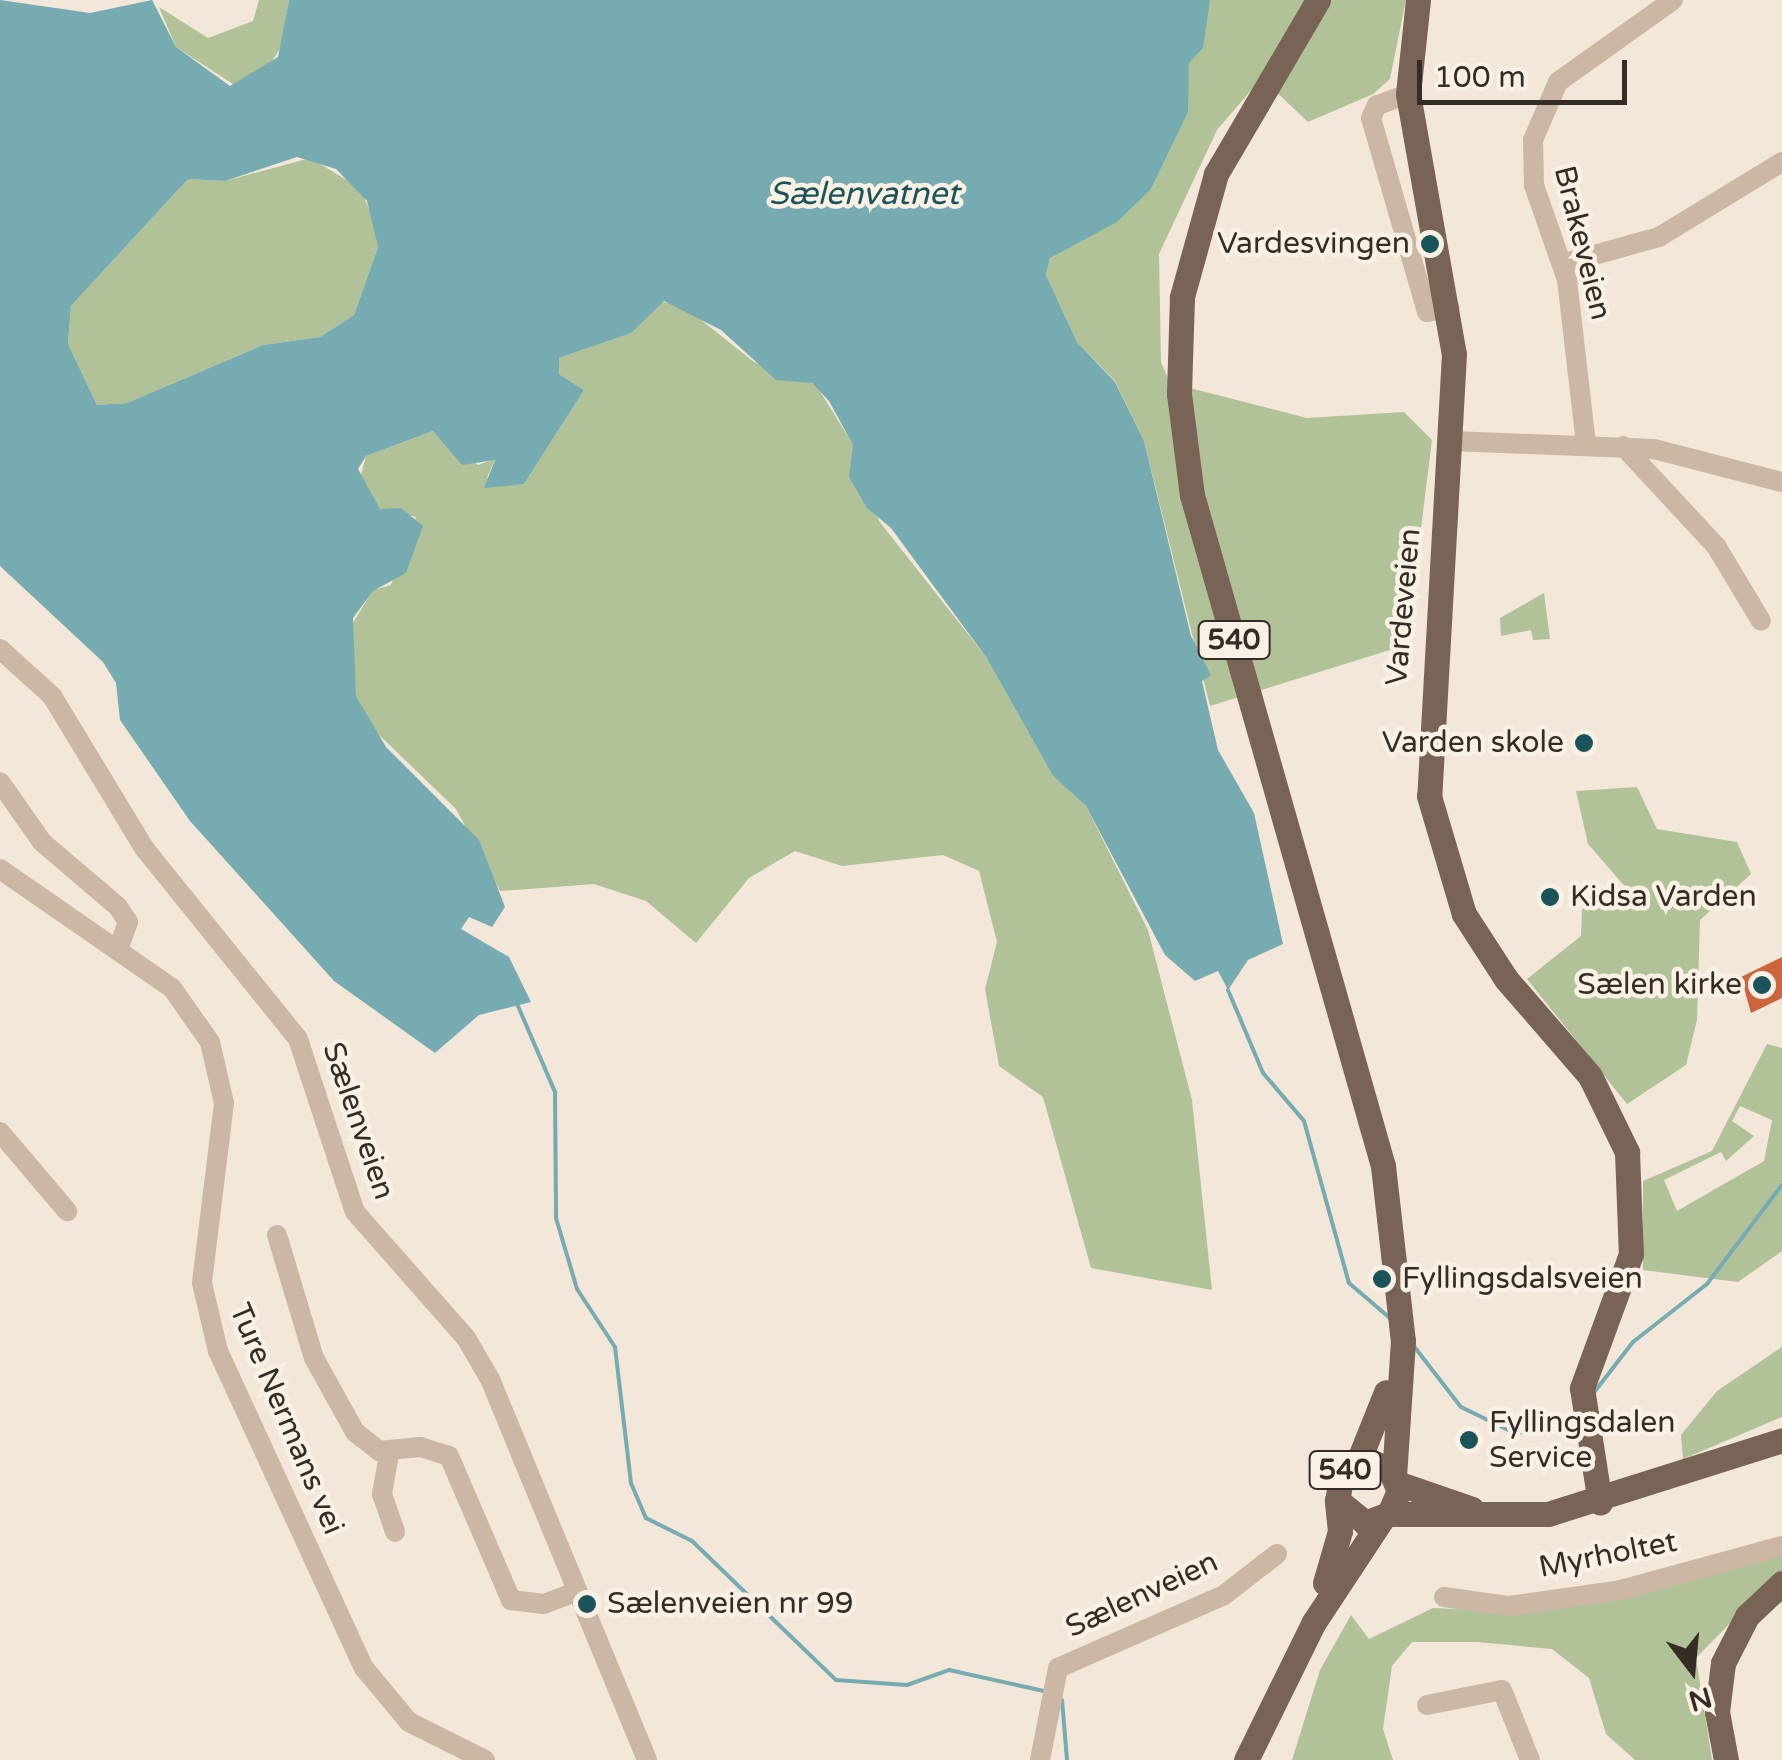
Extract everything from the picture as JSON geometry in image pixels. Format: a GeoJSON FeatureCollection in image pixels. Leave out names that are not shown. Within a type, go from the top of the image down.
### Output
{"type":"FeatureCollection","features":[{"type":"Feature","properties":{"kind":"main road","name":"540"},"geometry":{"type":"LineString","coordinates":[[1246,1760],[1314,1622],[1386,1516],[1396,1480],[1399,1298],[1373,1120],[1196,508],[1180,425],[1182,297],[1208,199],[1246,110],[1318,0]]}},
{"type":"Feature","properties":{"kind":"main road","name":"Vardeveien"},"geometry":{"type":"LineString","coordinates":[[1418,0],[1408,94],[1450,308],[1452,441],[1426,735],[1434,827],[1479,941],[1603,1096],[1632,1183],[1624,1285],[1582,1388],[1600,1502]]}},
{"type":"Feature","properties":{"kind":"main road","name":"540"},"geometry":{"type":"LineString","coordinates":[[1314,1622],[1340,1530],[1337,1500],[1342,1473],[1358,1462],[1381,1414],[1399,1298]]}},
{"type":"Feature","properties":{"kind":"main road"},"geometry":{"type":"LineString","coordinates":[[1386,1516],[1486,1514],[1600,1502],[1782,1440]]}},
{"type":"Feature","properties":{"kind":"main road","name":"540"},"geometry":{"type":"LineString","coordinates":[[1358,1462],[1396,1480]]}},
{"type":"Feature","properties":{"kind":"main road"},"geometry":{"type":"LineString","coordinates":[[1396,1480],[1486,1514]]}},
{"type":"Feature","properties":{"kind":"main road","name":"540"},"geometry":{"type":"LineString","coordinates":[[1337,1500],[1356,1521],[1386,1516]]}},
{"type":"Feature","properties":{"kind":"main road"},"geometry":{"type":"LineString","coordinates":[[1726,1760],[1717,1712],[1723,1663],[1747,1616],[1782,1583]]}},
{"type":"Feature","properties":{"kind":"street","name":"Brakeveien"},"geometry":{"type":"LineString","coordinates":[[1586,444],[1562,264],[1534,185],[1539,118],[1568,72],[1673,0]]}},
{"type":"Feature","properties":{"kind":"street"},"geometry":{"type":"LineString","coordinates":[[1408,94],[1377,106],[1371,118],[1427,312],[1450,308]]}},
{"type":"Feature","properties":{"kind":"street"},"geometry":{"type":"LineString","coordinates":[[1562,264],[1659,237],[1782,162]]}},
{"type":"Feature","properties":{"kind":"street"},"geometry":{"type":"LineString","coordinates":[[1452,441],[1622,446],[1782,482]]}},
{"type":"Feature","properties":{"kind":"street"},"geometry":{"type":"LineString","coordinates":[[1622,446],[1716,546],[1761,622]]}},
{"type":"Feature","properties":{"kind":"street","name":"Sælenveien"},"geometry":{"type":"LineString","coordinates":[[0,649],[52,696],[144,848],[298,1039],[355,1212],[481,1362],[646,1760]]}},
{"type":"Feature","properties":{"kind":"street"},"geometry":{"type":"LineString","coordinates":[[0,782],[42,842],[118,907],[128,922],[118,949]]}},
{"type":"Feature","properties":{"kind":"street","name":"Ture Nermans vei"},"geometry":{"type":"LineString","coordinates":[[0,869],[172,988],[210,1042],[224,1103],[204,1234],[205,1305],[340,1622],[409,1722],[485,1760]]}},
{"type":"Feature","properties":{"kind":"street"},"geometry":{"type":"LineString","coordinates":[[0,1132],[67,1212]]}},
{"type":"Feature","properties":{"kind":"street"},"geometry":{"type":"LineString","coordinates":[[277,1235],[325,1382],[355,1432],[389,1454],[420,1447],[449,1456],[511,1600],[544,1604],[576,1592]]}},
{"type":"Feature","properties":{"kind":"street"},"geometry":{"type":"LineString","coordinates":[[389,1454],[383,1502],[395,1532]]}},
{"type":"Feature","properties":{"kind":"street","name":"Myrholtet"},"geometry":{"type":"LineString","coordinates":[[1444,1598],[1508,1606],[1622,1590],[1782,1546]]}},
{"type":"Feature","properties":{"kind":"street","name":"Sælenveien"},"geometry":{"type":"LineString","coordinates":[[1040,1760],[1058,1668],[1224,1595],[1277,1554]]}},
{"type":"Feature","properties":{"kind":"street"},"geometry":{"type":"LineString","coordinates":[[1426,1705],[1507,1692],[1530,1760]]}},
{"type":"Feature","properties":{"kind":"green space"},"geometry":{"type":"Polygon","coordinates":[[[259,0],[289,0],[281,47],[267,69],[236,86],[176,47],[159,7],[208,38],[253,21],[259,0]]]}},
{"type":"Feature","properties":{"kind":"green space"},"geometry":{"type":"Polygon","coordinates":[[[1210,0],[1406,0],[1390,79],[1373,94],[1308,122],[1269,85],[1253,88],[1217,130],[1159,254],[1161,362],[1170,383],[1307,418],[1404,412],[1432,440],[1408,633],[1390,650],[1210,706],[1144,441],[1115,381],[1077,342],[1046,275],[1050,258],[1151,189],[1187,112],[1189,62],[1210,0]]]}},
{"type":"Feature","properties":{"kind":"green space"},"geometry":{"type":"Polygon","coordinates":[[[310,158],[360,188],[373,218],[378,247],[354,315],[320,337],[263,345],[127,403],[97,405],[68,344],[71,306],[188,179],[225,181],[310,158]]]}},
{"type":"Feature","properties":{"kind":"green space"},"geometry":{"type":"Polygon","coordinates":[[[660,302],[681,304],[754,362],[816,385],[854,446],[879,521],[986,657],[1053,776],[1086,806],[1148,930],[1192,1100],[1212,1290],[1091,1268],[1043,1097],[999,1066],[985,989],[997,942],[979,871],[943,855],[842,866],[795,851],[749,878],[696,943],[646,901],[594,884],[500,891],[456,809],[374,730],[356,696],[351,626],[373,590],[391,585],[416,517],[380,509],[359,482],[366,456],[433,431],[478,465],[495,459],[487,478],[497,485],[524,484],[584,390],[559,374],[559,358],[630,333],[660,302]]]}},
{"type":"Feature","properties":{"kind":"green space"},"geometry":{"type":"Polygon","coordinates":[[[1544,593],[1550,639],[1533,640],[1531,630],[1501,636],[1500,618],[1544,593]]]}},
{"type":"Feature","properties":{"kind":"green space"},"geometry":{"type":"Polygon","coordinates":[[[1637,787],[1657,829],[1737,842],[1751,874],[1700,920],[1697,1020],[1686,1065],[1627,1104],[1527,979],[1581,936],[1582,909],[1628,890],[1588,844],[1576,791],[1637,787]]]}},
{"type":"Feature","properties":{"kind":"green space"},"geometry":{"type":"Polygon","coordinates":[[[1767,1044],[1782,1048],[1782,1251],[1738,1282],[1643,1270],[1643,1181],[1712,1151],[1767,1044]],[[1740,1106],[1732,1121],[1754,1136],[1726,1161],[1721,1152],[1664,1180],[1677,1211],[1764,1161],[1772,1120],[1740,1106]]]}},
{"type":"Feature","properties":{"kind":"green space"},"geometry":{"type":"Polygon","coordinates":[[[1782,1347],[1782,1417],[1683,1459],[1681,1435],[1717,1391],[1782,1347]]]}},
{"type":"Feature","properties":{"kind":"green space"},"geometry":{"type":"Polygon","coordinates":[[[1782,1554],[1782,1570],[1696,1658],[1712,1760],[1635,1760],[1606,1734],[1589,1678],[1552,1649],[1477,1642],[1412,1642],[1392,1666],[1383,1729],[1393,1760],[1292,1760],[1320,1670],[1351,1615],[1369,1639],[1433,1608],[1521,1612],[1782,1554]]]}},
{"type":"Feature","properties":{"kind":"water","name":"Sælenvatnet"},"geometry":{"type":"Polygon","coordinates":[[[0,0],[90,13],[152,0],[176,47],[230,86],[278,57],[289,0],[1210,0],[1203,48],[1189,63],[1188,112],[1151,189],[1117,222],[1050,258],[1046,275],[1077,342],[1115,382],[1144,441],[1191,636],[1211,675],[1202,681],[1218,750],[1254,813],[1283,944],[1248,960],[1228,990],[1218,971],[1195,981],[1165,955],[1086,806],[1053,776],[986,657],[891,528],[867,508],[849,477],[853,445],[829,401],[812,383],[776,380],[721,330],[664,301],[631,333],[559,358],[559,374],[584,390],[524,484],[484,488],[495,460],[462,465],[433,431],[366,456],[358,469],[380,509],[401,508],[423,526],[406,573],[373,591],[353,618],[356,696],[386,747],[479,840],[505,907],[492,927],[469,917],[461,929],[509,957],[531,1002],[479,1015],[435,1053],[334,981],[190,821],[120,720],[116,683],[103,662],[0,566],[0,0]],[[297,157],[225,181],[188,179],[71,306],[68,344],[97,405],[127,403],[263,345],[320,337],[354,315],[378,247],[367,201],[336,169],[297,157]]]}},
{"type":"Feature","properties":{"kind":"building","name":"Sælen kirke"},"geometry":{"type":"Polygon","coordinates":[[[1782,957],[1782,998],[1751,1013],[1741,977],[1782,957]]]}},
{"type":"Feature","properties":{"kind":"waterway"},"geometry":{"type":"LineString","coordinates":[[1228,990],[1263,1073],[1304,1121],[1349,1283],[1391,1319]]}},
{"type":"Feature","properties":{"kind":"waterway"},"geometry":{"type":"LineString","coordinates":[[518,1006],[555,1092],[556,1218],[577,1289],[615,1347],[631,1483],[646,1518],[692,1541],[836,1680],[907,1685],[949,1670],[1044,1691]]}},
{"type":"Feature","properties":{"kind":"waterway"},"geometry":{"type":"LineString","coordinates":[[1592,1395],[1633,1342],[1707,1284],[1782,1185]]}},
{"type":"Feature","properties":{"kind":"waterway"},"geometry":{"type":"LineString","coordinates":[[1413,1345],[1461,1407],[1512,1432],[1546,1433],[1576,1414]]}},
{"type":"Feature","properties":{"kind":"waterway"},"geometry":{"type":"LineString","coordinates":[[1062,1700],[1067,1760]]}},
{"type":"Feature","properties":{"kind":"place","name":"Vardesvingen"},"geometry":{"type":"Point","coordinates":[1430,244]}},
{"type":"Feature","properties":{"kind":"place","name":"Varden skole"},"geometry":{"type":"Point","coordinates":[1584,743]}},
{"type":"Feature","properties":{"kind":"place","name":"Kidsa Varden"},"geometry":{"type":"Point","coordinates":[1550,897]}},
{"type":"Feature","properties":{"kind":"place","name":"Sælen kirke"},"geometry":{"type":"Point","coordinates":[1762,985]}},
{"type":"Feature","properties":{"kind":"place","name":"Fyllingsdalsveien"},"geometry":{"type":"Point","coordinates":[1382,1279]}},
{"type":"Feature","properties":{"kind":"place","name":"Fyllingsdalen Service"},"geometry":{"type":"Point","coordinates":[1469,1440]}},
{"type":"Feature","properties":{"kind":"place","name":"Sælenveien nr 99"},"geometry":{"type":"Point","coordinates":[587,1604]}}]}
